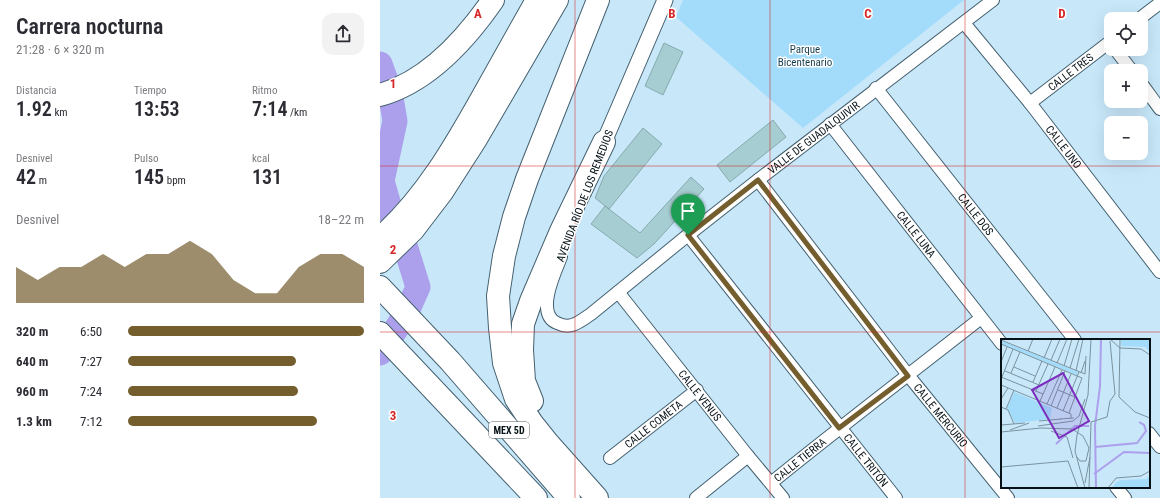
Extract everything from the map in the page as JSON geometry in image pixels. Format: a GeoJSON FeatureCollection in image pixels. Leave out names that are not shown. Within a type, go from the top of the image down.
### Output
{"type":"FeatureCollection","features":[{"type":"Feature","properties":{"kind":"highway"},"geometry":{"type":"LineString","coordinates":[[380,95],[390,92],[429,71],[456,46],[482,16],[493,0]]}},
{"type":"Feature","properties":{"kind":"highway"},"geometry":{"type":"LineString","coordinates":[[380,238],[395,226],[436,174],[462,133],[537,0]]}},
{"type":"Feature","properties":{"kind":"highway"},"geometry":{"type":"LineString","coordinates":[[380,262],[412,230],[442,192],[476,139],[557,0]]}},
{"type":"Feature","properties":{"kind":"highway"},"geometry":{"type":"LineString","coordinates":[[597,498],[548,444],[516,399],[504,363],[498,296],[504,256],[514,217],[527,179],[598,0]]}},
{"type":"Feature","properties":{"kind":"highway"},"geometry":{"type":"LineString","coordinates":[[548,444],[524,381],[522,350],[523,324],[531,301],[561,231],[604,142]]}},
{"type":"Feature","properties":{"kind":"highway","name":"MEX 5D"},"geometry":{"type":"LineString","coordinates":[[380,287],[450,361],[568,498]]}},
{"type":"Feature","properties":{"kind":"highway","name":"MEX 5D"},"geometry":{"type":"LineString","coordinates":[[380,333],[536,498]]}},
{"type":"Feature","properties":{"kind":"street","name":"AVENIDA RÍO DE LOS REMEDIOS"},"geometry":{"type":"LineString","coordinates":[[618,292],[591,314],[575,324],[565,327],[554,322],[549,315],[547,302],[550,288],[604,142],[665,0]]}},
{"type":"Feature","properties":{"kind":"street","name":"VALLE DE GUADALQUIVIR"},"geometry":{"type":"LineString","coordinates":[[618,292],[688,235],[876,88],[993,0]]}},
{"type":"Feature","properties":{"kind":"street"},"geometry":{"type":"LineString","coordinates":[[1148,12],[1160,2]]}},
{"type":"Feature","properties":{"kind":"street","name":"CALLE UNO"},"geometry":{"type":"LineString","coordinates":[[964,23],[1030,103],[1160,272]]}},
{"type":"Feature","properties":{"kind":"street","name":"CALLE TRES"},"geometry":{"type":"LineString","coordinates":[[1030,103],[1104,50]]}},
{"type":"Feature","properties":{"kind":"street","name":"CALLE DOS"},"geometry":{"type":"LineString","coordinates":[[876,88],[1074,339]]}},
{"type":"Feature","properties":{"kind":"street"},"geometry":{"type":"LineString","coordinates":[[1148,93],[1160,109]]}},
{"type":"Feature","properties":{"kind":"street","name":"CALLE LUNA"},"geometry":{"type":"LineString","coordinates":[[830,124],[1001,343]]}},
{"type":"Feature","properties":{"kind":"street","name":"CALLE MERCURIO"},"geometry":{"type":"LineString","coordinates":[[758,180],[908,376],[1008,498]]}},
{"type":"Feature","properties":{"kind":"street","name":"CALLE TRITÓN"},"geometry":{"type":"LineString","coordinates":[[688,235],[839,428],[896,498]]}},
{"type":"Feature","properties":{"kind":"street","name":"CALLE VENUS"},"geometry":{"type":"LineString","coordinates":[[618,292],[783,498]]}},
{"type":"Feature","properties":{"kind":"street","name":"CALLE TIERRA"},"geometry":{"type":"LineString","coordinates":[[771,483],[839,428],[981,318]]}},
{"type":"Feature","properties":{"kind":"street","name":"CALLE COMETA"},"geometry":{"type":"LineString","coordinates":[[610,458],[696,390]]}},
{"type":"Feature","properties":{"kind":"street"},"geometry":{"type":"LineString","coordinates":[[1150,434],[1160,447]]}},
{"type":"Feature","properties":{"kind":"street"},"geometry":{"type":"LineString","coordinates":[[696,498],[748,456]]}},
{"type":"Feature","properties":{"kind":"street"},"geometry":{"type":"LineString","coordinates":[[1117,488],[1125,498]]}},
{"type":"Feature","properties":{"kind":"green space","name":"Parque Bicentenario"},"geometry":{"type":"Polygon","coordinates":[[[683,0],[964,0],[803,128],[676,17],[683,0]]]}},
{"type":"Feature","properties":{"kind":"building"},"geometry":{"type":"Polygon","coordinates":[[[664,43],[683,52],[663,95],[645,86],[664,43]]]}},
{"type":"Feature","properties":{"kind":"building"},"geometry":{"type":"Polygon","coordinates":[[[773,120],[786,137],[730,182],[717,165],[773,120]]]}},
{"type":"Feature","properties":{"kind":"building"},"geometry":{"type":"Polygon","coordinates":[[[643,128],[662,144],[609,209],[595,198],[604,176],[643,128]]]}},
{"type":"Feature","properties":{"kind":"building"},"geometry":{"type":"Polygon","coordinates":[[[691,177],[704,189],[654,244],[637,258],[591,224],[605,206],[640,233],[691,177]]]}},
{"type":"Feature","properties":{"kind":"waterway"},"geometry":{"type":"LineString","coordinates":[[380,64],[390,92],[395,121],[382,181],[395,226],[403,239],[418,287],[406,314],[380,353]]}},
{"type":"Feature","properties":{"kind":"route"},"geometry":{"type":"LineString","coordinates":[[758,180],[908,376],[839,428],[688,235],[758,180]]}}]}
